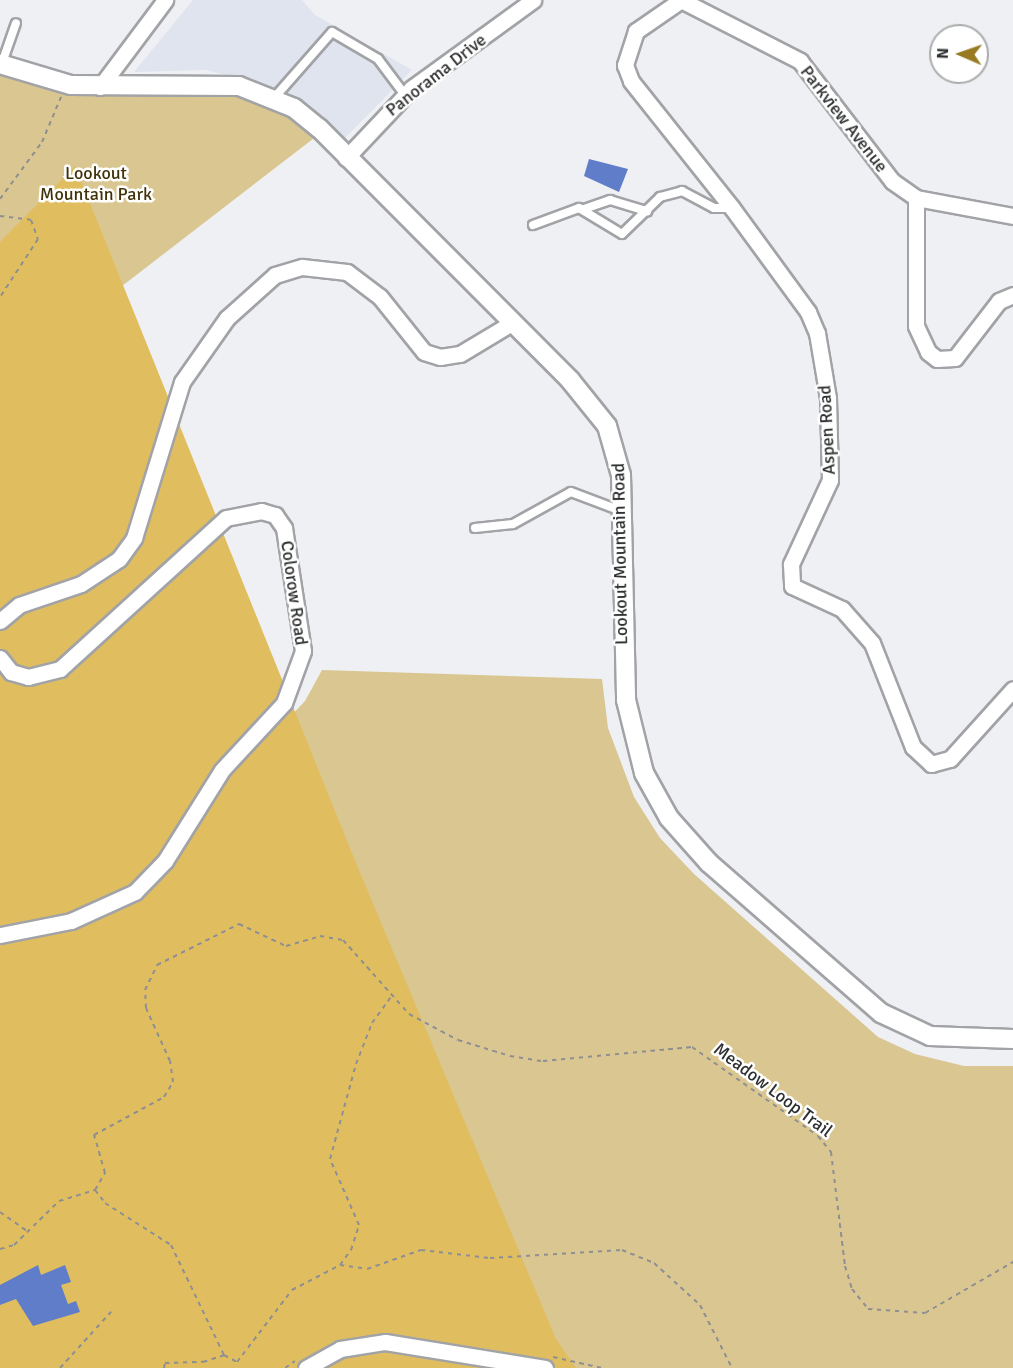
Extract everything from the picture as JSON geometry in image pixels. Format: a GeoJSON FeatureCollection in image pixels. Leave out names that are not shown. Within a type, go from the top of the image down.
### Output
{"type":"FeatureCollection","features":[{"type":"Feature","properties":{"kind":"street"},"geometry":{"type":"LineString","coordinates":[[100,87],[165,0]]}},
{"type":"Feature","properties":{"kind":"street","name":"Panorama Drive"},"geometry":{"type":"LineString","coordinates":[[346,158],[405,95],[533,0]]}},
{"type":"Feature","properties":{"kind":"street","name":"Parkview Avenue"},"geometry":{"type":"LineString","coordinates":[[681,0],[800,61],[892,181],[916,198],[1013,216]]}},
{"type":"Feature","properties":{"kind":"street","name":"Aspen Road"},"geometry":{"type":"LineString","coordinates":[[681,0],[636,31],[625,64],[631,81],[732,208],[808,312],[828,398],[830,480],[791,564],[792,586],[842,609],[872,643],[913,747],[931,764],[950,759],[1013,689]]}},
{"type":"Feature","properties":{"kind":"street","name":"Lookout Mountain Road"},"geometry":{"type":"LineString","coordinates":[[1,65],[70,86],[212,84],[274,98],[320,128],[346,158],[510,324],[570,380],[607,426],[621,475],[626,700],[644,773],[669,818],[709,863],[881,1012],[930,1036],[1013,1039]]}},
{"type":"Feature","properties":{"kind":"street"},"geometry":{"type":"LineString","coordinates":[[916,198],[916,326],[928,352],[937,359],[955,358],[999,301],[1013,295]]}},
{"type":"Feature","properties":{"kind":"street"},"geometry":{"type":"LineString","coordinates":[[0,621],[19,605],[81,584],[119,559],[134,538],[182,382],[227,318],[275,275],[302,267],[347,272],[380,297],[423,352],[440,357],[460,354],[510,324]]}},
{"type":"Feature","properties":{"kind":"street","name":"Colorow Road"},"geometry":{"type":"LineString","coordinates":[[0,658],[11,672],[28,677],[60,669],[226,518],[261,510],[275,515],[284,528],[303,651],[284,703],[222,770],[165,861],[135,892],[82,917],[0,935]]}},
{"type":"Feature","properties":{"kind":"street"},"geometry":{"type":"LineString","coordinates":[[306,1368],[340,1350],[385,1342],[545,1368]]}},
{"type":"Feature","properties":{"kind":"lane"},"geometry":{"type":"LineString","coordinates":[[1,65],[16,23]]}},
{"type":"Feature","properties":{"kind":"lane"},"geometry":{"type":"LineString","coordinates":[[274,98],[332,32],[378,59],[405,95]]}},
{"type":"Feature","properties":{"kind":"lane"},"geometry":{"type":"LineString","coordinates":[[584,209],[622,234],[660,197],[682,191],[714,208],[732,208]]}},
{"type":"Feature","properties":{"kind":"lane"},"geometry":{"type":"LineString","coordinates":[[533,225],[610,200],[647,211]]}},
{"type":"Feature","properties":{"kind":"lane"},"geometry":{"type":"LineString","coordinates":[[475,528],[513,524],[571,492],[621,511]]}},
{"type":"Feature","properties":{"kind":"path"},"geometry":{"type":"LineString","coordinates":[[0,199],[42,142],[63,94]]}},
{"type":"Feature","properties":{"kind":"path"},"geometry":{"type":"LineString","coordinates":[[0,216],[32,220],[38,239],[0,297]]}},
{"type":"Feature","properties":{"kind":"path"},"geometry":{"type":"LineString","coordinates":[[0,1249],[14,1245],[26,1230],[59,1201],[95,1190],[105,1173],[94,1135],[165,1097],[173,1082],[170,1060],[146,1008],[145,990],[157,965],[239,924],[286,946],[320,936],[343,940],[392,995],[372,1023],[356,1064],[330,1159],[359,1225],[340,1265]]}},
{"type":"Feature","properties":{"kind":"path","name":"Meadow Loop Trail"},"geometry":{"type":"LineString","coordinates":[[392,995],[409,1014],[450,1036],[521,1059],[682,1045],[699,1052],[818,1136],[831,1152],[845,1266],[852,1288],[868,1309],[925,1313],[1013,1262]]}},
{"type":"Feature","properties":{"kind":"path"},"geometry":{"type":"LineString","coordinates":[[95,1190],[105,1203],[171,1245],[224,1355],[237,1362],[292,1290],[340,1265],[367,1269],[427,1250],[490,1258],[598,1248],[632,1252],[663,1270],[700,1305],[732,1368]]}},
{"type":"Feature","properties":{"kind":"path"},"geometry":{"type":"LineString","coordinates":[[0,1212],[26,1230]]}},
{"type":"Feature","properties":{"kind":"path"},"geometry":{"type":"LineString","coordinates":[[60,1368],[111,1312]]}},
{"type":"Feature","properties":{"kind":"path"},"geometry":{"type":"LineString","coordinates":[[164,1368],[165,1363],[203,1362],[224,1355]]}},
{"type":"Feature","properties":{"kind":"shaded area"},"geometry":{"type":"Polygon","coordinates":[[[193,0],[302,0],[315,15],[412,70],[345,138],[309,105],[266,85],[206,70],[134,72],[193,0]]]}},
{"type":"Feature","properties":{"kind":"shaded area"},"geometry":{"type":"Polygon","coordinates":[[[75,166],[356,863],[556,1339],[576,1368],[0,1368],[0,242],[75,166]]]}},
{"type":"Feature","properties":{"kind":"green space","name":"Lookout Mountain Park"},"geometry":{"type":"Polygon","coordinates":[[[0,63],[54,82],[237,90],[322,132],[0,380],[0,63]]]}},
{"type":"Feature","properties":{"kind":"green space"},"geometry":{"type":"Polygon","coordinates":[[[322,670],[602,679],[608,728],[634,797],[660,838],[694,874],[878,1037],[915,1054],[964,1066],[1013,1066],[1013,1368],[0,1368],[238,772],[305,701],[322,670]]]}},
{"type":"Feature","properties":{"kind":"building"},"geometry":{"type":"Polygon","coordinates":[[[589,159],[628,169],[619,192],[584,176],[589,159]]]}},
{"type":"Feature","properties":{"kind":"building"},"geometry":{"type":"Polygon","coordinates":[[[38,1265],[41,1275],[65,1265],[71,1282],[61,1285],[68,1304],[76,1301],[80,1312],[33,1326],[16,1299],[0,1305],[0,1285],[38,1265]]]}}]}
